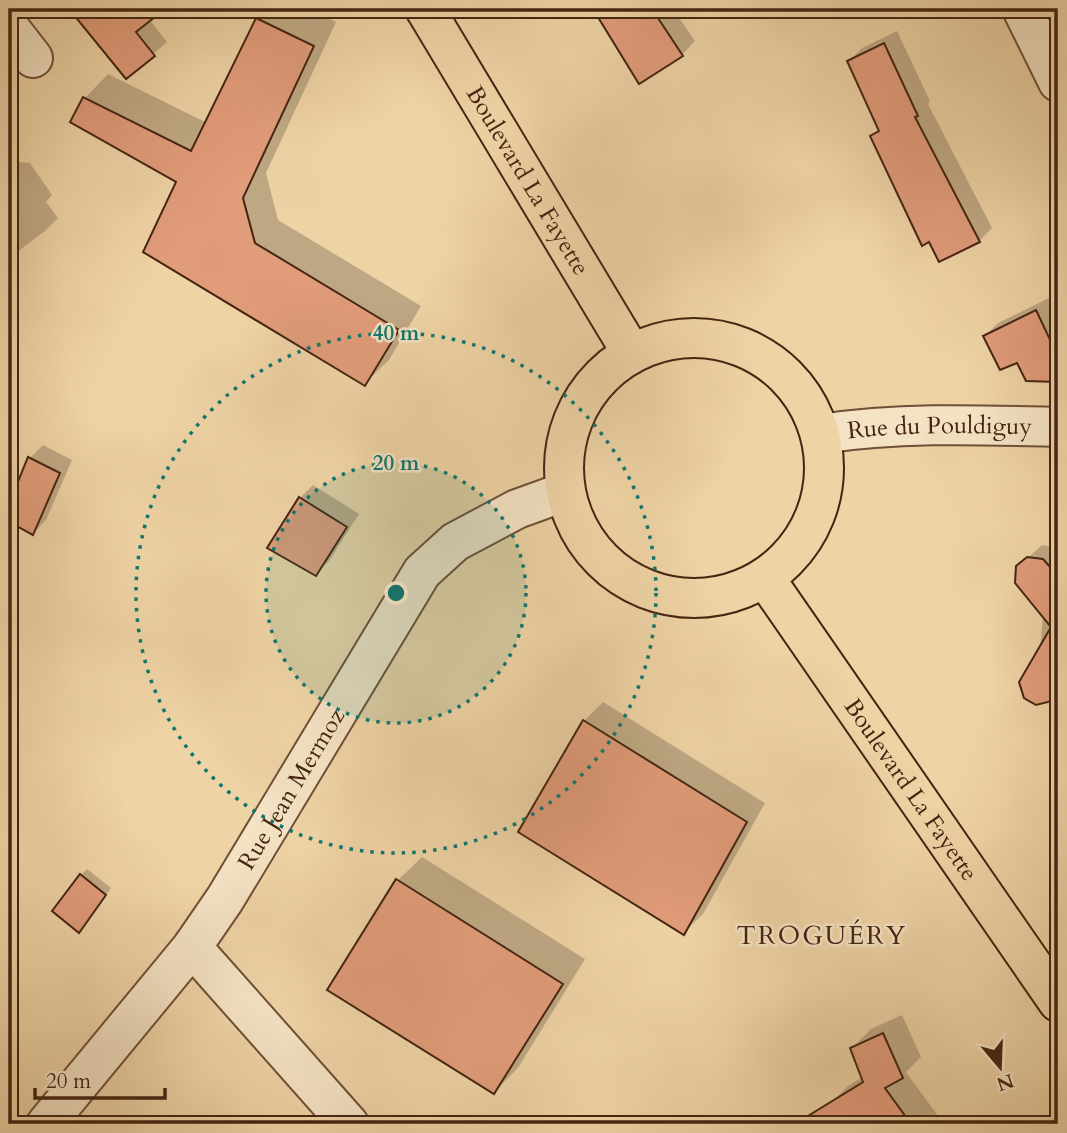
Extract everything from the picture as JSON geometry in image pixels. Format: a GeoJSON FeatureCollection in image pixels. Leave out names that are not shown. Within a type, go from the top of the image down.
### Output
{"type":"FeatureCollection","features":[{"type":"Feature","properties":{"kind":"main road","name":"Boulevard La Fayette"},"geometry":{"type":"LineString","coordinates":[[425,9],[631,352]]}},
{"type":"Feature","properties":{"kind":"main road"},"geometry":{"type":"LineString","coordinates":[[672,338],[716,338],[756,352],[790,379],[810,407],[821,434],[825,459],[820,505],[799,547],[765,578],[726,595],[683,599],[642,589],[606,565],[579,533],[564,492],[566,438],[590,388],[631,352],[672,338]]}},
{"type":"Feature","properties":{"kind":"main road","name":"Boulevard La Fayette"},"geometry":{"type":"LineString","coordinates":[[765,578],[1058,1002]]}},
{"type":"Feature","properties":{"kind":"street"},"geometry":{"type":"LineString","coordinates":[[1023,9],[1058,82]]}},
{"type":"Feature","properties":{"kind":"street"},"geometry":{"type":"LineString","coordinates":[[9,27],[33,58]]}},
{"type":"Feature","properties":{"kind":"street","name":"Rue du Pouldiguy"},"geometry":{"type":"LineString","coordinates":[[821,434],[859,428],[938,424],[1058,427]]}},
{"type":"Feature","properties":{"kind":"street","name":"Rue Jean Mermoz"},"geometry":{"type":"LineString","coordinates":[[46,1124],[192,947],[225,898],[422,572],[455,542],[517,509],[564,492]]}},
{"type":"Feature","properties":{"kind":"street"},"geometry":{"type":"LineString","coordinates":[[192,947],[349,1124]]}},
{"type":"Feature","properties":{"kind":"building"},"geometry":{"type":"Polygon","coordinates":[[[69,9],[165,9],[136,32],[155,56],[126,79],[69,9]]]}},
{"type":"Feature","properties":{"kind":"building"},"geometry":{"type":"Polygon","coordinates":[[[593,9],[652,9],[683,56],[639,84],[593,9]]]}},
{"type":"Feature","properties":{"kind":"building"},"geometry":{"type":"Polygon","coordinates":[[[256,18],[314,46],[243,198],[255,243],[399,330],[365,386],[143,252],[176,182],[70,122],[83,97],[191,151],[256,18]]]}},
{"type":"Feature","properties":{"kind":"building"},"geometry":{"type":"Polygon","coordinates":[[[884,43],[918,116],[915,117],[980,242],[939,262],[929,242],[922,246],[870,136],[879,131],[847,61],[884,43]]]}},
{"type":"Feature","properties":{"kind":"building"},"geometry":{"type":"Polygon","coordinates":[[[1036,310],[1052,344],[1058,344],[1058,382],[1026,381],[1017,363],[1000,370],[983,336],[1036,310]]]}},
{"type":"Feature","properties":{"kind":"building"},"geometry":{"type":"Polygon","coordinates":[[[28,457],[60,473],[33,535],[9,522],[9,504],[28,457]]]}},
{"type":"Feature","properties":{"kind":"building"},"geometry":{"type":"Polygon","coordinates":[[[299,497],[347,527],[316,576],[267,548],[299,497]]]}},
{"type":"Feature","properties":{"kind":"building"},"geometry":{"type":"Polygon","coordinates":[[[1027,557],[1043,559],[1058,576],[1058,691],[1052,701],[1036,705],[1024,698],[1019,682],[1051,627],[1015,583],[1016,566],[1027,557]]]}},
{"type":"Feature","properties":{"kind":"building"},"geometry":{"type":"Polygon","coordinates":[[[583,720],[747,822],[684,935],[518,832],[583,720]]]}},
{"type":"Feature","properties":{"kind":"building"},"geometry":{"type":"Polygon","coordinates":[[[80,874],[106,895],[79,933],[52,911],[80,874]]]}},
{"type":"Feature","properties":{"kind":"building"},"geometry":{"type":"Polygon","coordinates":[[[396,879],[563,984],[494,1094],[327,990],[396,879]]]}},
{"type":"Feature","properties":{"kind":"building"},"geometry":{"type":"Polygon","coordinates":[[[883,1033],[903,1078],[885,1088],[911,1124],[795,1124],[863,1082],[850,1048],[883,1033]]]}},
{"type":"Feature","properties":{"kind":"district","name":"TROGUÉRY"},"geometry":{"type":"Point","coordinates":[822,935]}}]}
